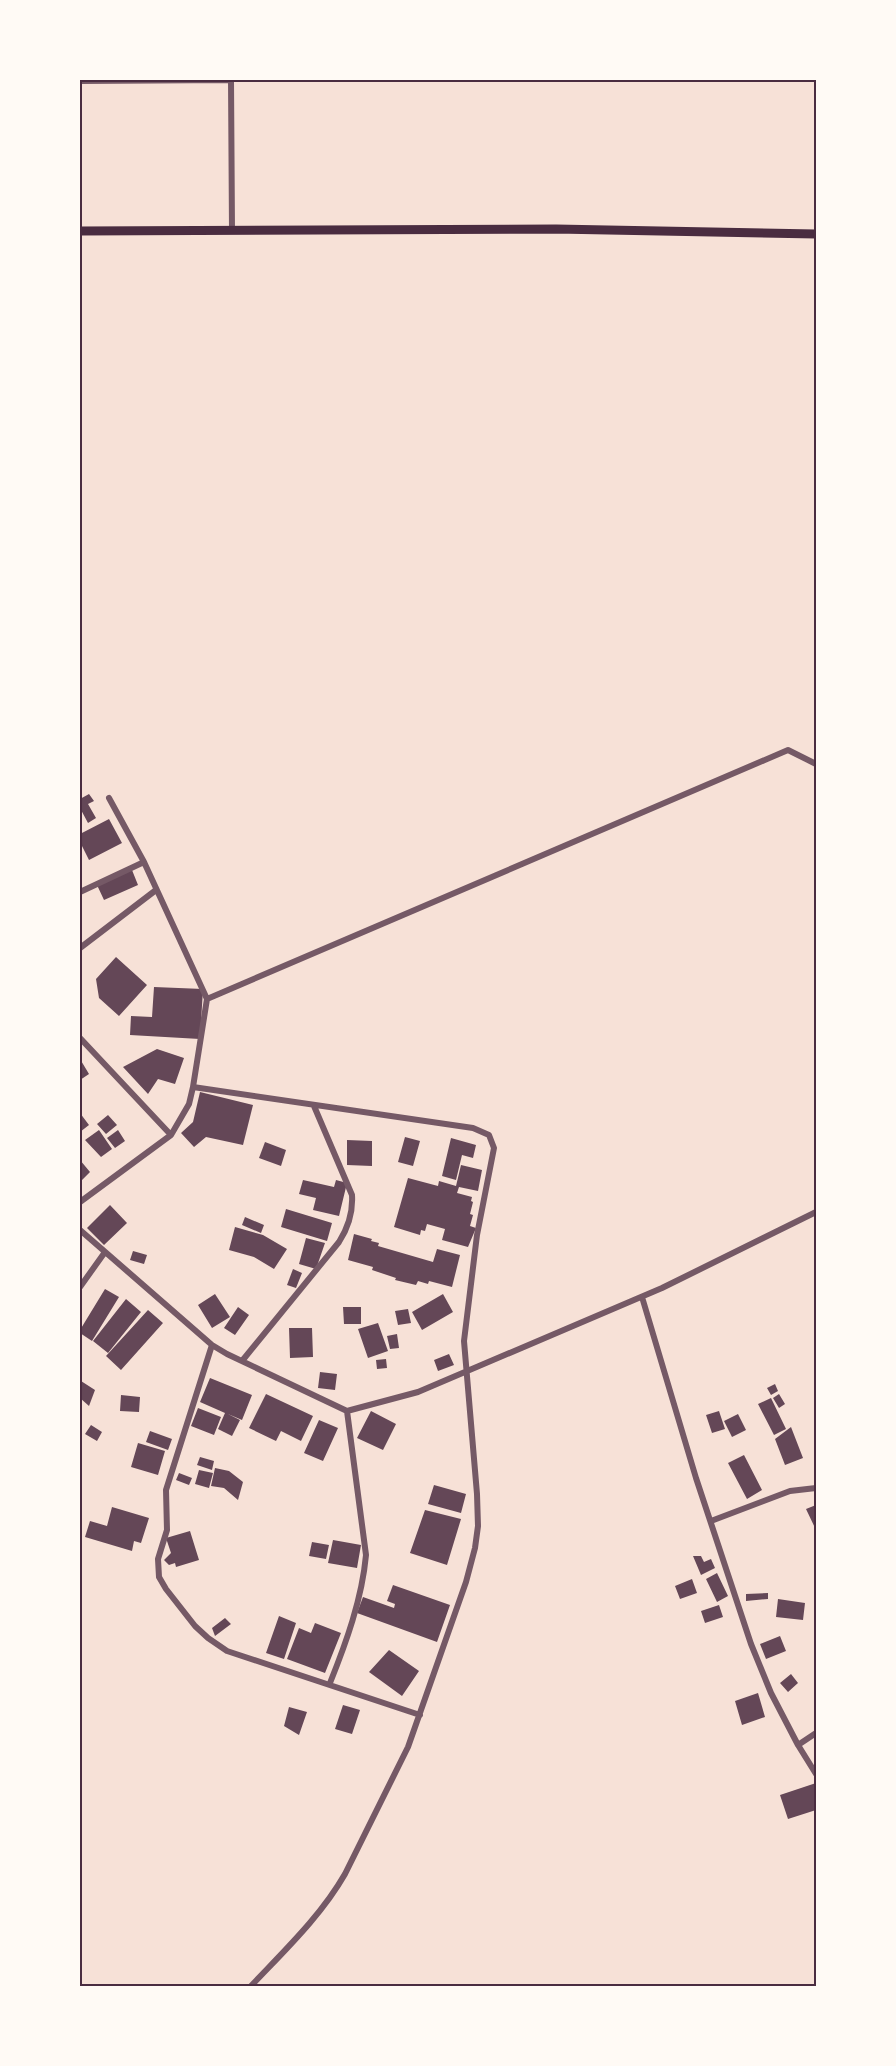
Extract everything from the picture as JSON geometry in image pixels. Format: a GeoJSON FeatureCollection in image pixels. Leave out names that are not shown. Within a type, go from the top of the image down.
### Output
{"type":"FeatureCollection","features":[{"type":"Feature","properties":{"kind":"main road"},"geometry":{"type":"LineString","coordinates":[[80,231],[556,229],[816,234]]}},
{"type":"Feature","properties":{"kind":"street"},"geometry":{"type":"LineString","coordinates":[[80,81],[231,80],[232,231]]}},
{"type":"Feature","properties":{"kind":"street"},"geometry":{"type":"LineString","coordinates":[[207,999],[788,750],[816,764]]}},
{"type":"Feature","properties":{"kind":"street"},"geometry":{"type":"LineString","coordinates":[[80,1202],[171,1135],[189,1104],[207,999],[144,862],[109,798]]}},
{"type":"Feature","properties":{"kind":"street"},"geometry":{"type":"LineString","coordinates":[[80,892],[144,862]]}},
{"type":"Feature","properties":{"kind":"street"},"geometry":{"type":"LineString","coordinates":[[80,948],[156,890]]}},
{"type":"Feature","properties":{"kind":"street"},"geometry":{"type":"LineString","coordinates":[[80,1038],[171,1135]]}},
{"type":"Feature","properties":{"kind":"street"},"geometry":{"type":"LineString","coordinates":[[193,1088],[473,1128],[489,1135],[494,1148],[477,1235],[465,1330],[464,1353],[478,1526],[466,1582],[408,1747],[334,1892],[251,1986]]}},
{"type":"Feature","properties":{"kind":"street"},"geometry":{"type":"LineString","coordinates":[[242,1361],[333,1251],[342,1238],[349,1221],[352,1194],[315,1106]]}},
{"type":"Feature","properties":{"kind":"street"},"geometry":{"type":"LineString","coordinates":[[80,1230],[212,1345],[347,1410],[418,1392],[642,1297],[816,1212]]}},
{"type":"Feature","properties":{"kind":"street"},"geometry":{"type":"LineString","coordinates":[[80,1287],[105,1252]]}},
{"type":"Feature","properties":{"kind":"street"},"geometry":{"type":"LineString","coordinates":[[642,1297],[751,1644],[771,1693],[816,1774]]}},
{"type":"Feature","properties":{"kind":"street"},"geometry":{"type":"LineString","coordinates":[[212,1345],[166,1490],[167,1530],[158,1559],[159,1577],[195,1626],[227,1651],[420,1714]]}},
{"type":"Feature","properties":{"kind":"street"},"geometry":{"type":"LineString","coordinates":[[330,1683],[346,1642],[364,1572],[366,1555],[347,1410]]}},
{"type":"Feature","properties":{"kind":"street"},"geometry":{"type":"LineString","coordinates":[[711,1521],[790,1491],[816,1488]]}},
{"type":"Feature","properties":{"kind":"street"},"geometry":{"type":"LineString","coordinates":[[798,1745],[816,1733]]}},
{"type":"Feature","properties":{"kind":"building"},"geometry":{"type":"Polygon","coordinates":[[[89,794],[94,801],[88,804],[96,818],[88,823],[80,808],[80,799],[89,794]]]}},
{"type":"Feature","properties":{"kind":"building"},"geometry":{"type":"Polygon","coordinates":[[[109,819],[122,843],[89,860],[80,842],[80,834],[109,819]]]}},
{"type":"Feature","properties":{"kind":"building"},"geometry":{"type":"Polygon","coordinates":[[[132,870],[138,885],[104,900],[97,885],[132,870]]]}},
{"type":"Feature","properties":{"kind":"building"},"geometry":{"type":"Polygon","coordinates":[[[116,957],[147,985],[119,1016],[99,998],[96,979],[116,957]]]}},
{"type":"Feature","properties":{"kind":"building"},"geometry":{"type":"Polygon","coordinates":[[[154,987],[203,989],[200,1039],[130,1035],[131,1016],[152,1017],[154,987]]]}},
{"type":"Feature","properties":{"kind":"building"},"geometry":{"type":"Polygon","coordinates":[[[157,1049],[184,1058],[175,1084],[158,1079],[148,1094],[123,1067],[157,1049]]]}},
{"type":"Feature","properties":{"kind":"building"},"geometry":{"type":"Polygon","coordinates":[[[80,1059],[89,1074],[80,1080],[80,1059]]]}},
{"type":"Feature","properties":{"kind":"building"},"geometry":{"type":"Polygon","coordinates":[[[200,1092],[253,1105],[243,1145],[206,1137],[194,1147],[181,1133],[193,1122],[200,1092]]]}},
{"type":"Feature","properties":{"kind":"building"},"geometry":{"type":"Polygon","coordinates":[[[80,1113],[89,1125],[80,1132],[80,1113]]]}},
{"type":"Feature","properties":{"kind":"building"},"geometry":{"type":"Polygon","coordinates":[[[108,1115],[117,1125],[106,1134],[97,1124],[108,1115]]]}},
{"type":"Feature","properties":{"kind":"building"},"geometry":{"type":"Polygon","coordinates":[[[99,1130],[112,1149],[101,1157],[85,1140],[99,1130]]]}},
{"type":"Feature","properties":{"kind":"building"},"geometry":{"type":"Polygon","coordinates":[[[118,1130],[125,1141],[115,1148],[107,1138],[118,1130]]]}},
{"type":"Feature","properties":{"kind":"building"},"geometry":{"type":"Polygon","coordinates":[[[405,1137],[420,1141],[413,1166],[398,1162],[405,1137]]]}},
{"type":"Feature","properties":{"kind":"building"},"geometry":{"type":"Polygon","coordinates":[[[451,1138],[476,1145],[473,1158],[462,1155],[456,1180],[442,1176],[451,1138]]]}},
{"type":"Feature","properties":{"kind":"building"},"geometry":{"type":"Polygon","coordinates":[[[347,1140],[372,1141],[372,1166],[347,1165],[347,1140]]]}},
{"type":"Feature","properties":{"kind":"building"},"geometry":{"type":"Polygon","coordinates":[[[265,1142],[286,1150],[281,1166],[259,1158],[265,1142]]]}},
{"type":"Feature","properties":{"kind":"building"},"geometry":{"type":"Polygon","coordinates":[[[80,1160],[90,1172],[80,1182],[80,1160]]]}},
{"type":"Feature","properties":{"kind":"building"},"geometry":{"type":"Polygon","coordinates":[[[461,1165],[482,1170],[478,1191],[459,1187],[457,1193],[472,1197],[470,1214],[473,1215],[470,1226],[476,1228],[468,1247],[442,1240],[445,1229],[427,1224],[425,1231],[421,1230],[420,1235],[394,1227],[408,1178],[438,1186],[439,1181],[456,1186],[461,1165]]]}},
{"type":"Feature","properties":{"kind":"building"},"geometry":{"type":"Polygon","coordinates":[[[303,1180],[334,1187],[336,1180],[347,1183],[339,1216],[313,1210],[316,1198],[299,1194],[303,1180]]]}},
{"type":"Feature","properties":{"kind":"building"},"geometry":{"type":"Polygon","coordinates":[[[110,1205],[127,1223],[104,1245],[87,1228],[110,1205]]]}},
{"type":"Feature","properties":{"kind":"building"},"geometry":{"type":"Polygon","coordinates":[[[286,1209],[332,1223],[327,1241],[281,1227],[286,1209]]]}},
{"type":"Feature","properties":{"kind":"building"},"geometry":{"type":"Polygon","coordinates":[[[245,1217],[264,1225],[261,1233],[242,1225],[245,1217]]]}},
{"type":"Feature","properties":{"kind":"building"},"geometry":{"type":"Polygon","coordinates":[[[235,1227],[263,1235],[287,1249],[274,1269],[254,1257],[229,1250],[235,1227]]]}},
{"type":"Feature","properties":{"kind":"building"},"geometry":{"type":"Polygon","coordinates":[[[354,1234],[372,1239],[371,1241],[379,1243],[378,1246],[433,1262],[437,1249],[460,1255],[452,1287],[429,1281],[428,1284],[418,1281],[416,1285],[395,1280],[396,1278],[372,1270],[373,1267],[348,1260],[354,1234]]]}},
{"type":"Feature","properties":{"kind":"building"},"geometry":{"type":"Polygon","coordinates":[[[306,1238],[325,1243],[316,1269],[299,1264],[306,1238]]]}},
{"type":"Feature","properties":{"kind":"building"},"geometry":{"type":"Polygon","coordinates":[[[133,1251],[147,1255],[144,1264],[130,1260],[133,1251]]]}},
{"type":"Feature","properties":{"kind":"building"},"geometry":{"type":"Polygon","coordinates":[[[293,1269],[302,1273],[296,1288],[287,1285],[293,1269]]]}},
{"type":"Feature","properties":{"kind":"building"},"geometry":{"type":"Polygon","coordinates":[[[105,1289],[119,1297],[92,1341],[80,1333],[80,1330],[105,1289]]]}},
{"type":"Feature","properties":{"kind":"building"},"geometry":{"type":"Polygon","coordinates":[[[215,1294],[230,1317],[212,1328],[198,1305],[215,1294]]]}},
{"type":"Feature","properties":{"kind":"building"},"geometry":{"type":"Polygon","coordinates":[[[443,1294],[453,1312],[422,1330],[412,1312],[443,1294]]]}},
{"type":"Feature","properties":{"kind":"building"},"geometry":{"type":"Polygon","coordinates":[[[126,1299],[141,1312],[108,1353],[93,1341],[126,1299]]]}},
{"type":"Feature","properties":{"kind":"building"},"geometry":{"type":"Polygon","coordinates":[[[238,1307],[249,1315],[235,1335],[224,1328],[238,1307]]]}},
{"type":"Feature","properties":{"kind":"building"},"geometry":{"type":"Polygon","coordinates":[[[343,1307],[361,1307],[361,1324],[344,1324],[343,1307]]]}},
{"type":"Feature","properties":{"kind":"building"},"geometry":{"type":"Polygon","coordinates":[[[408,1309],[411,1323],[398,1325],[395,1311],[408,1309]]]}},
{"type":"Feature","properties":{"kind":"building"},"geometry":{"type":"Polygon","coordinates":[[[148,1310],[163,1323],[121,1370],[106,1356],[148,1310]]]}},
{"type":"Feature","properties":{"kind":"building"},"geometry":{"type":"Polygon","coordinates":[[[378,1323],[388,1351],[368,1358],[358,1329],[378,1323]]]}},
{"type":"Feature","properties":{"kind":"building"},"geometry":{"type":"Polygon","coordinates":[[[289,1328],[312,1328],[313,1357],[290,1358],[289,1328]]]}},
{"type":"Feature","properties":{"kind":"building"},"geometry":{"type":"Polygon","coordinates":[[[397,1334],[399,1348],[390,1349],[387,1336],[397,1334]]]}},
{"type":"Feature","properties":{"kind":"building"},"geometry":{"type":"Polygon","coordinates":[[[449,1354],[454,1365],[438,1371],[434,1360],[449,1354]]]}},
{"type":"Feature","properties":{"kind":"building"},"geometry":{"type":"Polygon","coordinates":[[[386,1359],[387,1368],[377,1369],[376,1360],[386,1359]]]}},
{"type":"Feature","properties":{"kind":"building"},"geometry":{"type":"Polygon","coordinates":[[[320,1372],[337,1374],[335,1390],[318,1388],[320,1372]]]}},
{"type":"Feature","properties":{"kind":"building"},"geometry":{"type":"Polygon","coordinates":[[[210,1378],[252,1395],[242,1420],[228,1414],[240,1420],[232,1436],[218,1429],[225,1413],[200,1402],[210,1378]]]}},
{"type":"Feature","properties":{"kind":"building"},"geometry":{"type":"Polygon","coordinates":[[[81,1381],[95,1390],[89,1406],[80,1398],[81,1381]]]}},
{"type":"Feature","properties":{"kind":"building"},"geometry":{"type":"Polygon","coordinates":[[[775,1384],[778,1391],[771,1395],[767,1388],[775,1384]]]}},
{"type":"Feature","properties":{"kind":"building"},"geometry":{"type":"Polygon","coordinates":[[[266,1394],[313,1416],[301,1441],[281,1431],[276,1441],[249,1428],[266,1394]]]}},
{"type":"Feature","properties":{"kind":"building"},"geometry":{"type":"Polygon","coordinates":[[[779,1394],[785,1404],[779,1408],[773,1398],[779,1394]]]}},
{"type":"Feature","properties":{"kind":"building"},"geometry":{"type":"Polygon","coordinates":[[[121,1395],[140,1397],[139,1412],[120,1411],[121,1395]]]}},
{"type":"Feature","properties":{"kind":"building"},"geometry":{"type":"Polygon","coordinates":[[[771,1398],[786,1429],[774,1435],[758,1404],[771,1398]]]}},
{"type":"Feature","properties":{"kind":"building"},"geometry":{"type":"Polygon","coordinates":[[[198,1408],[221,1417],[214,1435],[191,1426],[198,1408]]]}},
{"type":"Feature","properties":{"kind":"building"},"geometry":{"type":"Polygon","coordinates":[[[371,1411],[396,1424],[383,1450],[357,1438],[371,1411]]]}},
{"type":"Feature","properties":{"kind":"building"},"geometry":{"type":"Polygon","coordinates":[[[719,1411],[725,1429],[712,1433],[706,1415],[719,1411]]]}},
{"type":"Feature","properties":{"kind":"building"},"geometry":{"type":"Polygon","coordinates":[[[738,1414],[746,1430],[732,1437],[724,1421],[738,1414]]]}},
{"type":"Feature","properties":{"kind":"building"},"geometry":{"type":"Polygon","coordinates":[[[319,1420],[338,1428],[323,1461],[304,1453],[319,1420]]]}},
{"type":"Feature","properties":{"kind":"building"},"geometry":{"type":"Polygon","coordinates":[[[91,1425],[102,1432],[97,1441],[85,1434],[91,1425]]]}},
{"type":"Feature","properties":{"kind":"building"},"geometry":{"type":"Polygon","coordinates":[[[791,1427],[803,1458],[785,1465],[775,1439],[791,1427]]]}},
{"type":"Feature","properties":{"kind":"building"},"geometry":{"type":"Polygon","coordinates":[[[150,1431],[172,1439],[168,1450],[146,1442],[150,1431]]]}},
{"type":"Feature","properties":{"kind":"building"},"geometry":{"type":"Polygon","coordinates":[[[138,1443],[165,1451],[158,1475],[131,1467],[138,1443]]]}},
{"type":"Feature","properties":{"kind":"building"},"geometry":{"type":"Polygon","coordinates":[[[744,1455],[762,1490],[747,1499],[728,1463],[744,1455]]]}},
{"type":"Feature","properties":{"kind":"building"},"geometry":{"type":"Polygon","coordinates":[[[200,1457],[214,1461],[212,1470],[197,1465],[200,1457]]]}},
{"type":"Feature","properties":{"kind":"building"},"geometry":{"type":"Polygon","coordinates":[[[215,1468],[229,1471],[243,1482],[238,1500],[224,1488],[211,1486],[215,1468]]]}},
{"type":"Feature","properties":{"kind":"building"},"geometry":{"type":"Polygon","coordinates":[[[199,1470],[213,1473],[209,1488],[195,1484],[199,1470]]]}},
{"type":"Feature","properties":{"kind":"building"},"geometry":{"type":"Polygon","coordinates":[[[179,1473],[192,1478],[189,1485],[176,1480],[179,1473]]]}},
{"type":"Feature","properties":{"kind":"building"},"geometry":{"type":"Polygon","coordinates":[[[434,1485],[466,1494],[461,1513],[428,1504],[434,1485]]]}},
{"type":"Feature","properties":{"kind":"building"},"geometry":{"type":"Polygon","coordinates":[[[816,1505],[816,1530],[806,1509],[816,1505]]]}},
{"type":"Feature","properties":{"kind":"building"},"geometry":{"type":"Polygon","coordinates":[[[112,1507],[149,1518],[141,1543],[134,1541],[132,1551],[85,1537],[90,1521],[107,1526],[112,1507]]]}},
{"type":"Feature","properties":{"kind":"building"},"geometry":{"type":"Polygon","coordinates":[[[425,1510],[461,1519],[447,1565],[410,1553],[425,1510]]]}},
{"type":"Feature","properties":{"kind":"building"},"geometry":{"type":"Polygon","coordinates":[[[190,1531],[199,1560],[176,1567],[175,1563],[169,1565],[164,1560],[171,1553],[166,1538],[190,1531]]]}},
{"type":"Feature","properties":{"kind":"building"},"geometry":{"type":"Polygon","coordinates":[[[333,1540],[361,1545],[357,1568],[328,1563],[333,1540]]]}},
{"type":"Feature","properties":{"kind":"building"},"geometry":{"type":"Polygon","coordinates":[[[312,1542],[329,1545],[326,1559],[309,1556],[312,1542]]]}},
{"type":"Feature","properties":{"kind":"building"},"geometry":{"type":"Polygon","coordinates":[[[693,1556],[701,1556],[704,1562],[711,1559],[715,1568],[701,1575],[693,1556]]]}},
{"type":"Feature","properties":{"kind":"building"},"geometry":{"type":"Polygon","coordinates":[[[717,1573],[728,1596],[717,1602],[706,1579],[717,1573]]]}},
{"type":"Feature","properties":{"kind":"building"},"geometry":{"type":"Polygon","coordinates":[[[692,1579],[697,1593],[680,1599],[675,1586],[692,1579]]]}},
{"type":"Feature","properties":{"kind":"building"},"geometry":{"type":"Polygon","coordinates":[[[393,1585],[450,1605],[437,1642],[357,1613],[363,1597],[394,1608],[395,1604],[387,1601],[393,1585]]]}},
{"type":"Feature","properties":{"kind":"building"},"geometry":{"type":"Polygon","coordinates":[[[768,1593],[768,1599],[746,1601],[746,1594],[768,1593]]]}},
{"type":"Feature","properties":{"kind":"building"},"geometry":{"type":"Polygon","coordinates":[[[778,1599],[805,1603],[803,1620],[776,1617],[778,1599]]]}},
{"type":"Feature","properties":{"kind":"building"},"geometry":{"type":"Polygon","coordinates":[[[719,1605],[723,1617],[705,1623],[701,1611],[719,1605]]]}},
{"type":"Feature","properties":{"kind":"building"},"geometry":{"type":"Polygon","coordinates":[[[279,1616],[296,1623],[284,1659],[266,1653],[279,1616]]]}},
{"type":"Feature","properties":{"kind":"building"},"geometry":{"type":"Polygon","coordinates":[[[225,1618],[231,1624],[215,1636],[212,1628],[225,1618]]]}},
{"type":"Feature","properties":{"kind":"building"},"geometry":{"type":"Polygon","coordinates":[[[315,1623],[341,1633],[325,1673],[287,1659],[299,1628],[311,1633],[315,1623]]]}},
{"type":"Feature","properties":{"kind":"building"},"geometry":{"type":"Polygon","coordinates":[[[780,1636],[786,1651],[766,1659],[760,1644],[780,1636]]]}},
{"type":"Feature","properties":{"kind":"building"},"geometry":{"type":"Polygon","coordinates":[[[389,1650],[419,1671],[402,1696],[369,1672],[389,1650]]]}},
{"type":"Feature","properties":{"kind":"building"},"geometry":{"type":"Polygon","coordinates":[[[791,1674],[798,1683],[788,1692],[780,1683],[791,1674]]]}},
{"type":"Feature","properties":{"kind":"building"},"geometry":{"type":"Polygon","coordinates":[[[758,1693],[765,1717],[742,1725],[735,1701],[758,1693]]]}},
{"type":"Feature","properties":{"kind":"building"},"geometry":{"type":"Polygon","coordinates":[[[343,1705],[360,1710],[352,1734],[335,1729],[343,1705]]]}},
{"type":"Feature","properties":{"kind":"building"},"geometry":{"type":"Polygon","coordinates":[[[289,1707],[307,1712],[299,1735],[284,1726],[289,1707]]]}},
{"type":"Feature","properties":{"kind":"building"},"geometry":{"type":"Polygon","coordinates":[[[816,1783],[816,1810],[788,1819],[780,1795],[816,1783]]]}}]}
